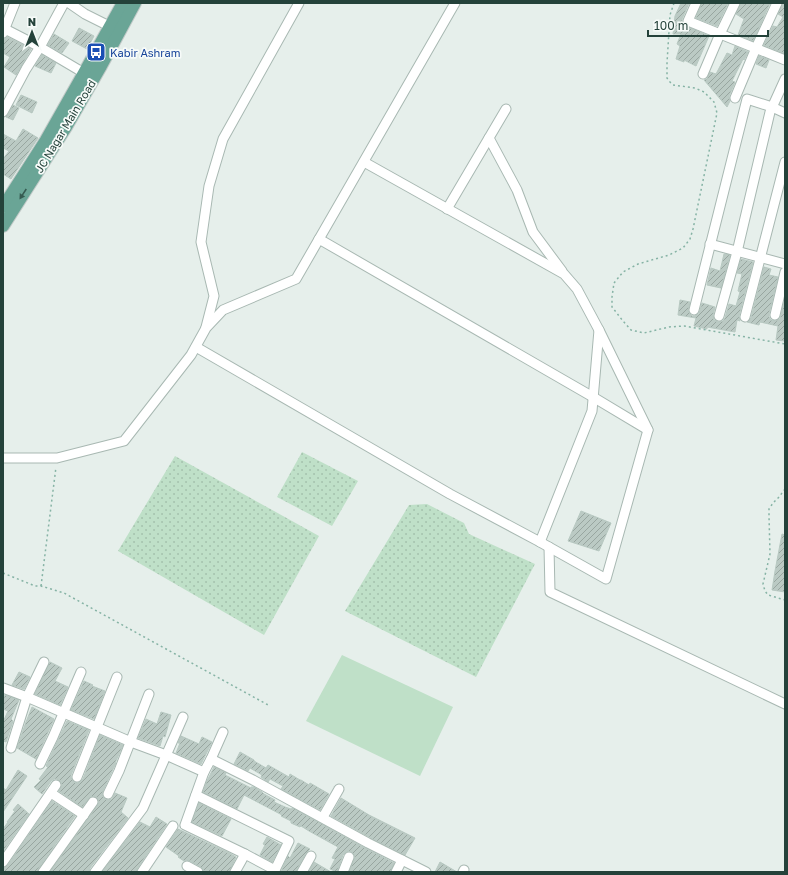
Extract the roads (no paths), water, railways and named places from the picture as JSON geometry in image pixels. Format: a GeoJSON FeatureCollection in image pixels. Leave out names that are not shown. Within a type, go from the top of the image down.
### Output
{"type":"FeatureCollection","features":[{"type":"Feature","properties":{"kind":"main road","name":"JC Nagar Main Road"},"geometry":{"type":"LineString","coordinates":[[115,29],[123,3]]}},
{"type":"Feature","properties":{"kind":"main road","name":"JC Nagar Main Road"},"geometry":{"type":"LineString","coordinates":[[4,216],[46,140],[89,76],[115,29],[135,3]]}},
{"type":"Feature","properties":{"kind":"street"},"geometry":{"type":"LineString","coordinates":[[15,3],[4,30],[40,47],[89,76]]}},
{"type":"Feature","properties":{"kind":"street"},"geometry":{"type":"LineString","coordinates":[[3,112],[64,3]]}},
{"type":"Feature","properties":{"kind":"street"},"geometry":{"type":"LineString","coordinates":[[69,3],[85,14],[115,29]]}},
{"type":"Feature","properties":{"kind":"street"},"geometry":{"type":"LineString","coordinates":[[3,458],[57,458],[124,441],[192,355],[206,328],[214,296],[201,242],[210,186],[223,139],[300,3]]}},
{"type":"Feature","properties":{"kind":"street"},"geometry":{"type":"LineString","coordinates":[[206,328],[222,310],[296,279],[455,3]]}},
{"type":"Feature","properties":{"kind":"street"},"geometry":{"type":"LineString","coordinates":[[696,3],[688,22],[785,60]]}},
{"type":"Feature","properties":{"kind":"street"},"geometry":{"type":"LineString","coordinates":[[703,74],[735,3]]}},
{"type":"Feature","properties":{"kind":"street"},"geometry":{"type":"LineString","coordinates":[[735,98],[777,3]]}},
{"type":"Feature","properties":{"kind":"street"},"geometry":{"type":"LineString","coordinates":[[719,316],[737,252],[770,112],[785,79]]}},
{"type":"Feature","properties":{"kind":"street"},"geometry":{"type":"LineString","coordinates":[[3,92],[12,97]]}},
{"type":"Feature","properties":{"kind":"street"},"geometry":{"type":"LineString","coordinates":[[694,310],[747,99],[785,113]]}},
{"type":"Feature","properties":{"kind":"street"},"geometry":{"type":"LineString","coordinates":[[447,209],[506,109]]}},
{"type":"Feature","properties":{"kind":"street"},"geometry":{"type":"LineString","coordinates":[[196,347],[450,494],[606,579],[648,430],[599,330],[577,290],[533,232],[517,190],[489,138]]}},
{"type":"Feature","properties":{"kind":"street"},"geometry":{"type":"LineString","coordinates":[[364,162],[564,274]]}},
{"type":"Feature","properties":{"kind":"street"},"geometry":{"type":"LineString","coordinates":[[746,317],[785,162]]}},
{"type":"Feature","properties":{"kind":"street"},"geometry":{"type":"LineString","coordinates":[[319,239],[648,430]]}},
{"type":"Feature","properties":{"kind":"street"},"geometry":{"type":"LineString","coordinates":[[710,244],[785,264]]}},
{"type":"Feature","properties":{"kind":"street"},"geometry":{"type":"LineString","coordinates":[[775,315],[785,272]]}},
{"type":"Feature","properties":{"kind":"street"},"geometry":{"type":"LineString","coordinates":[[540,542],[592,411],[599,330]]}},
{"type":"Feature","properties":{"kind":"street"},"geometry":{"type":"LineString","coordinates":[[549,547],[550,592],[785,704]]}},
{"type":"Feature","properties":{"kind":"street"},"geometry":{"type":"LineString","coordinates":[[11,748],[27,697],[44,662]]}},
{"type":"Feature","properties":{"kind":"street"},"geometry":{"type":"LineString","coordinates":[[40,764],[54,737],[81,672]]}},
{"type":"Feature","properties":{"kind":"street"},"geometry":{"type":"LineString","coordinates":[[77,777],[117,677]]}},
{"type":"Feature","properties":{"kind":"street"},"geometry":{"type":"LineString","coordinates":[[3,688],[204,772]]}},
{"type":"Feature","properties":{"kind":"street"},"geometry":{"type":"LineString","coordinates":[[108,794],[131,742],[149,694]]}},
{"type":"Feature","properties":{"kind":"street"},"geometry":{"type":"LineString","coordinates":[[95,872],[143,808],[183,717]]}},
{"type":"Feature","properties":{"kind":"street"},"geometry":{"type":"LineString","coordinates":[[196,795],[289,841],[274,871],[246,854],[186,825],[196,795],[204,772],[223,732]]}},
{"type":"Feature","properties":{"kind":"street"},"geometry":{"type":"LineString","coordinates":[[211,759],[253,780],[368,843],[426,872]]}},
{"type":"Feature","properties":{"kind":"street"},"geometry":{"type":"LineString","coordinates":[[3,862],[53,789],[84,815]]}},
{"type":"Feature","properties":{"kind":"street"},"geometry":{"type":"LineString","coordinates":[[323,818],[339,789]]}},
{"type":"Feature","properties":{"kind":"street"},"geometry":{"type":"LineString","coordinates":[[43,872],[93,802]]}},
{"type":"Feature","properties":{"kind":"street"},"geometry":{"type":"LineString","coordinates":[[142,872],[173,826]]}},
{"type":"Feature","properties":{"kind":"street"},"geometry":{"type":"LineString","coordinates":[[235,872],[246,854]]}},
{"type":"Feature","properties":{"kind":"street"},"geometry":{"type":"LineString","coordinates":[[302,872],[311,856]]}},
{"type":"Feature","properties":{"kind":"street"},"geometry":{"type":"LineString","coordinates":[[343,872],[349,857]]}},
{"type":"Feature","properties":{"kind":"street"},"geometry":{"type":"LineString","coordinates":[[396,872],[402,860]]}},
{"type":"Feature","properties":{"kind":"street"},"geometry":{"type":"LineString","coordinates":[[187,866],[198,872]]}},
{"type":"Feature","properties":{"kind":"place","name":"Kabir Ashram"},"geometry":{"type":"Point","coordinates":[96,52]}}]}
